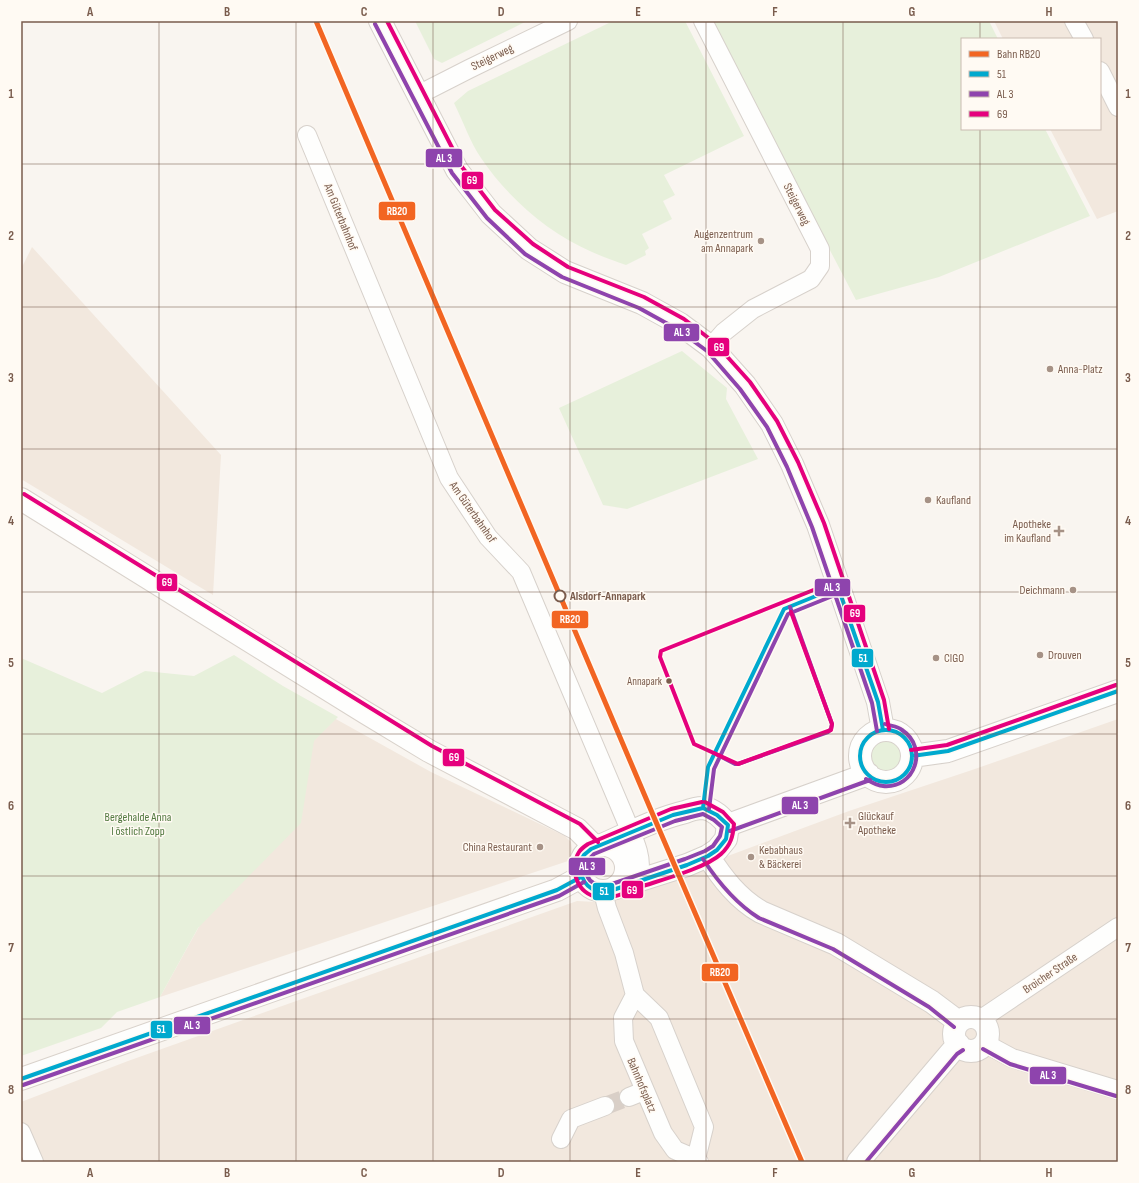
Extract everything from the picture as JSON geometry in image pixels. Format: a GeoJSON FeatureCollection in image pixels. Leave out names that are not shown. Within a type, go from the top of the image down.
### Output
{"type":"FeatureCollection","features":[{"type":"Feature","properties":{"kind":"street"},"geometry":{"type":"LineString","coordinates":[[380,21],[457,170],[491,214],[529,249],[565,272],[649,307],[680,324],[711,347],[745,385],[772,424],[792,464],[818,525],[878,702],[883,730]]}},
{"type":"Feature","properties":{"kind":"street","name":"Steigerweg"},"geometry":{"type":"LineString","coordinates":[[418,95],[568,21]]}},
{"type":"Feature","properties":{"kind":"street","name":"Steigerweg"},"geometry":{"type":"LineString","coordinates":[[703,21],[820,249],[820,266],[811,279],[753,309],[724,332],[711,347]]}},
{"type":"Feature","properties":{"kind":"street"},"geometry":{"type":"LineString","coordinates":[[1074,21],[1083,38]]}},
{"type":"Feature","properties":{"kind":"street"},"geometry":{"type":"LineString","coordinates":[[1101,73],[1118,107]]}},
{"type":"Feature","properties":{"kind":"street","name":"Am Güterbahnhof"},"geometry":{"type":"LineString","coordinates":[[307,135],[449,478],[488,537],[521,572],[630,832],[639,856],[640,864],[638,875],[617,888]]}},
{"type":"Feature","properties":{"kind":"street"},"geometry":{"type":"LineString","coordinates":[[21,499],[378,721],[429,751],[577,829],[598,845],[614,847],[623,856],[626,867],[623,879],[607,908],[624,953],[635,995]]}},
{"type":"Feature","properties":{"kind":"street"},"geometry":{"type":"LineString","coordinates":[[912,756],[948,751],[1118,691]]}},
{"type":"Feature","properties":{"kind":"street"},"geometry":{"type":"LineString","coordinates":[[883,730],[892,730],[900,734],[911,747],[912,756],[911,763],[902,776],[896,780],[888,781],[881,781],[868,774],[862,766],[860,757],[861,747],[866,739],[874,732],[883,730]]}},
{"type":"Feature","properties":{"kind":"street"},"geometry":{"type":"LineString","coordinates":[[728,825],[868,774]]}},
{"type":"Feature","properties":{"kind":"street"},"geometry":{"type":"LineString","coordinates":[[703,808],[714,812],[728,825],[726,838],[716,850],[708,856],[693,862],[617,888],[596,891],[584,883],[581,877],[579,869],[580,860],[585,853],[598,845],[673,815],[703,808]]}},
{"type":"Feature","properties":{"kind":"street"},"geometry":{"type":"LineString","coordinates":[[708,856],[734,892],[749,906],[836,944],[932,1002],[958,1022]]}},
{"type":"Feature","properties":{"kind":"street"},"geometry":{"type":"LineString","coordinates":[[21,1079],[557,890],[581,877]]}},
{"type":"Feature","properties":{"kind":"street","name":"Broicher Straße"},"geometry":{"type":"LineString","coordinates":[[982,1020],[987,1015],[1118,927]]}},
{"type":"Feature","properties":{"kind":"street","name":"Bahnhofsplatz"},"geometry":{"type":"LineString","coordinates":[[635,995],[659,1018],[704,1127],[698,1161],[675,1150],[637,1094],[624,1041],[623,1018],[635,995]]}},
{"type":"Feature","properties":{"kind":"street"},"geometry":{"type":"LineString","coordinates":[[967,1017],[977,1017],[982,1020],[988,1028],[989,1034],[986,1044],[982,1048],[972,1051],[962,1049],[956,1041],[954,1032],[958,1022],[967,1017]]}},
{"type":"Feature","properties":{"kind":"street"},"geometry":{"type":"LineString","coordinates":[[986,1044],[1012,1058],[1118,1090]]}},
{"type":"Feature","properties":{"kind":"street"},"geometry":{"type":"LineString","coordinates":[[858,1162],[953,1050],[959,1045]]}},
{"type":"Feature","properties":{"kind":"street"},"geometry":{"type":"LineString","coordinates":[[561,1139],[571,1119],[605,1106]]}},
{"type":"Feature","properties":{"kind":"street"},"geometry":{"type":"LineString","coordinates":[[21,1132],[34,1162]]}},
{"type":"Feature","properties":{"kind":"shaded area"},"geometry":{"type":"Polygon","coordinates":[[[994,21],[1118,21],[1118,211],[1097,219],[1051,130],[1101,130],[1101,38],[1002,38],[994,21]]]}},
{"type":"Feature","properties":{"kind":"shaded area"},"geometry":{"type":"Polygon","coordinates":[[[32,247],[221,455],[213,595],[21,479],[21,269],[32,247]]]}},
{"type":"Feature","properties":{"kind":"shaded area"},"geometry":{"type":"Polygon","coordinates":[[[325,713],[431,772],[565,836],[571,842],[573,854],[568,861],[160,997],[309,734],[325,713]]]}},
{"type":"Feature","properties":{"kind":"shaded area"},"geometry":{"type":"Polygon","coordinates":[[[1118,719],[1118,1162],[21,1162],[21,1102],[128,1061],[577,901],[596,902],[658,882],[849,811],[1118,719]]]}},
{"type":"Feature","properties":{"kind":"green space"},"geometry":{"type":"Polygon","coordinates":[[[415,21],[527,21],[442,63],[434,59],[415,21]]]}},
{"type":"Feature","properties":{"kind":"green space"},"geometry":{"type":"Polygon","coordinates":[[[613,21],[685,21],[744,136],[664,175],[675,195],[663,201],[672,219],[642,234],[649,248],[645,251],[646,255],[626,265],[592,252],[560,235],[530,213],[516,200],[492,173],[477,152],[454,103],[468,91],[613,21]]]}},
{"type":"Feature","properties":{"kind":"green space"},"geometry":{"type":"Polygon","coordinates":[[[710,21],[989,21],[998,38],[961,38],[961,130],[1046,130],[1090,216],[939,277],[856,300],[710,21]]]}},
{"type":"Feature","properties":{"kind":"green space"},"geometry":{"type":"Polygon","coordinates":[[[682,351],[727,388],[726,399],[758,459],[627,509],[603,505],[559,408],[682,351]]]}},
{"type":"Feature","properties":{"kind":"green space","name":"Bergehalde Anna I östlich Zopp"},"geometry":{"type":"Polygon","coordinates":[[[234,655],[283,686],[338,717],[314,741],[301,823],[198,928],[160,997],[117,1012],[101,1028],[21,1056],[21,658],[102,693],[145,671],[194,676],[234,655]]]}},
{"type":"Feature","properties":{"kind":"green space"},"geometry":{"type":"Polygon","coordinates":[[[886,737],[899,743],[905,756],[899,769],[886,775],[873,769],[867,756],[873,743],[886,737]]]}},
{"type":"Feature","properties":{"kind":"tunnel"},"geometry":{"type":"LineString","coordinates":[[605,1106],[629,1097]]}},
{"type":"Feature","properties":{"kind":"rail line","name":"RB20"},"geometry":{"type":"LineString","coordinates":[[316,21],[740,1020],[802,1162]]}},
{"type":"Feature","properties":{"kind":"transit line","name":"69"},"geometry":{"type":"LineString","coordinates":[[387,21],[462,167],[495,210],[533,244],[568,267],[644,297],[684,319],[715,343],[750,382],[777,421],[798,462],[824,523],[884,700],[889,729]]}},
{"type":"Feature","properties":{"kind":"transit line"},"geometry":{"type":"LineString","coordinates":[[375,24],[452,173],[487,218],[525,254],[562,277],[639,308],[677,329],[707,351],[740,389],[767,427],[787,467],[812,527],[872,703],[877,731]]}},
{"type":"Feature","properties":{"kind":"transit line","name":"69"},"geometry":{"type":"LineString","coordinates":[[24,494],[432,746],[580,824],[598,842]]}},
{"type":"Feature","properties":{"kind":"transit line","name":"69"},"geometry":{"type":"LineString","coordinates":[[791,612],[832,724],[831,730],[738,764],[694,744],[660,657],[661,651],[836,581]]}},
{"type":"Feature","properties":{"kind":"transit line","name":"51"},"geometry":{"type":"LineString","coordinates":[[838,587],[878,702],[883,730]]}},
{"type":"Feature","properties":{"kind":"transit line","name":"51"},"geometry":{"type":"LineString","coordinates":[[703,808],[708,767],[784,609],[838,587]]}},
{"type":"Feature","properties":{"kind":"transit line"},"geometry":{"type":"LineString","coordinates":[[709,809],[714,769],[788,614],[840,593]]}},
{"type":"Feature","properties":{"kind":"transit line"},"geometry":{"type":"LineString","coordinates":[[714,753],[735,764],[738,764],[828,732],[831,729],[832,724],[790,607]]}},
{"type":"Feature","properties":{"kind":"transit line","name":"69"},"geometry":{"type":"LineString","coordinates":[[911,750],[947,745],[1116,685]]}},
{"type":"Feature","properties":{"kind":"transit line","name":"51"},"geometry":{"type":"LineString","coordinates":[[912,756],[948,751],[1118,691]]}},
{"type":"Feature","properties":{"kind":"transit line"},"geometry":{"type":"LineString","coordinates":[[866,779],[881,786],[894,785],[903,781],[915,766],[915,747],[910,738],[900,729],[885,724]]}},
{"type":"Feature","properties":{"kind":"transit line","name":"51"},"geometry":{"type":"LineString","coordinates":[[886,730],[896,732],[904,738],[910,746],[912,756],[910,766],[904,774],[896,780],[886,782],[876,780],[868,774],[862,766],[860,756],[862,746],[868,738],[876,732],[886,730]]}},
{"type":"Feature","properties":{"kind":"transit line"},"geometry":{"type":"LineString","coordinates":[[730,831],[870,780]]}},
{"type":"Feature","properties":{"kind":"transit line","name":"69"},"geometry":{"type":"LineString","coordinates":[[702,802],[671,809],[587,845],[579,852],[576,859],[575,873],[580,886],[585,892],[591,895],[598,897],[611,897],[694,869],[714,859],[721,854],[729,844],[734,824],[723,812],[705,802]]}},
{"type":"Feature","properties":{"kind":"transit line","name":"51"},"geometry":{"type":"LineString","coordinates":[[703,808],[717,815],[728,825],[726,839],[717,850],[708,856],[687,865],[610,891],[597,891],[588,886],[584,881],[580,871],[581,860],[591,849],[673,815],[703,808]]}},
{"type":"Feature","properties":{"kind":"transit line"},"geometry":{"type":"LineString","coordinates":[[703,814],[714,820],[722,827],[720,836],[713,846],[705,851],[609,885],[599,885],[593,883],[587,876],[586,871],[588,862],[594,854],[675,821],[703,814]]}},
{"type":"Feature","properties":{"kind":"transit line"},"geometry":{"type":"LineString","coordinates":[[703,859],[728,892],[750,912],[759,918],[833,949],[929,1007],[954,1027]]}},
{"type":"Feature","properties":{"kind":"transit line","name":"51"},"geometry":{"type":"LineString","coordinates":[[21,1079],[557,890],[581,877]]}},
{"type":"Feature","properties":{"kind":"transit line"},"geometry":{"type":"LineString","coordinates":[[23,1085],[559,896],[584,882]]}},
{"type":"Feature","properties":{"kind":"transit line"},"geometry":{"type":"LineString","coordinates":[[983,1049],[1010,1064],[1116,1096]]}},
{"type":"Feature","properties":{"kind":"transit line"},"geometry":{"type":"LineString","coordinates":[[866,1162],[957,1054],[963,1050]]}},
{"type":"Feature","properties":{"kind":"place","name":"Augenzentrum am Annapark"},"geometry":{"type":"Point","coordinates":[761,241]}},
{"type":"Feature","properties":{"kind":"place","name":"Anna-Platz"},"geometry":{"type":"Point","coordinates":[1050,369]}},
{"type":"Feature","properties":{"kind":"place","name":"Kaufland"},"geometry":{"type":"Point","coordinates":[928,500]}},
{"type":"Feature","properties":{"kind":"place","name":"Apotheke im Kaufland"},"geometry":{"type":"Point","coordinates":[1059,531]}},
{"type":"Feature","properties":{"kind":"place","name":"Deichmann"},"geometry":{"type":"Point","coordinates":[1073,590]}},
{"type":"Feature","properties":{"kind":"place","name":"Alsdorf-Annapark"},"geometry":{"type":"Point","coordinates":[560,596]}},
{"type":"Feature","properties":{"kind":"place","name":"Drouven"},"geometry":{"type":"Point","coordinates":[1040,655]}},
{"type":"Feature","properties":{"kind":"place","name":"CIGO"},"geometry":{"type":"Point","coordinates":[936,658]}},
{"type":"Feature","properties":{"kind":"place","name":"Annapark"},"geometry":{"type":"Point","coordinates":[669,681]}},
{"type":"Feature","properties":{"kind":"place","name":"Glückauf Apotheke"},"geometry":{"type":"Point","coordinates":[850,823]}},
{"type":"Feature","properties":{"kind":"place","name":"China Restaurant"},"geometry":{"type":"Point","coordinates":[540,847]}},
{"type":"Feature","properties":{"kind":"place","name":"Kebabhaus & Bäckerei"},"geometry":{"type":"Point","coordinates":[751,857]}}]}
